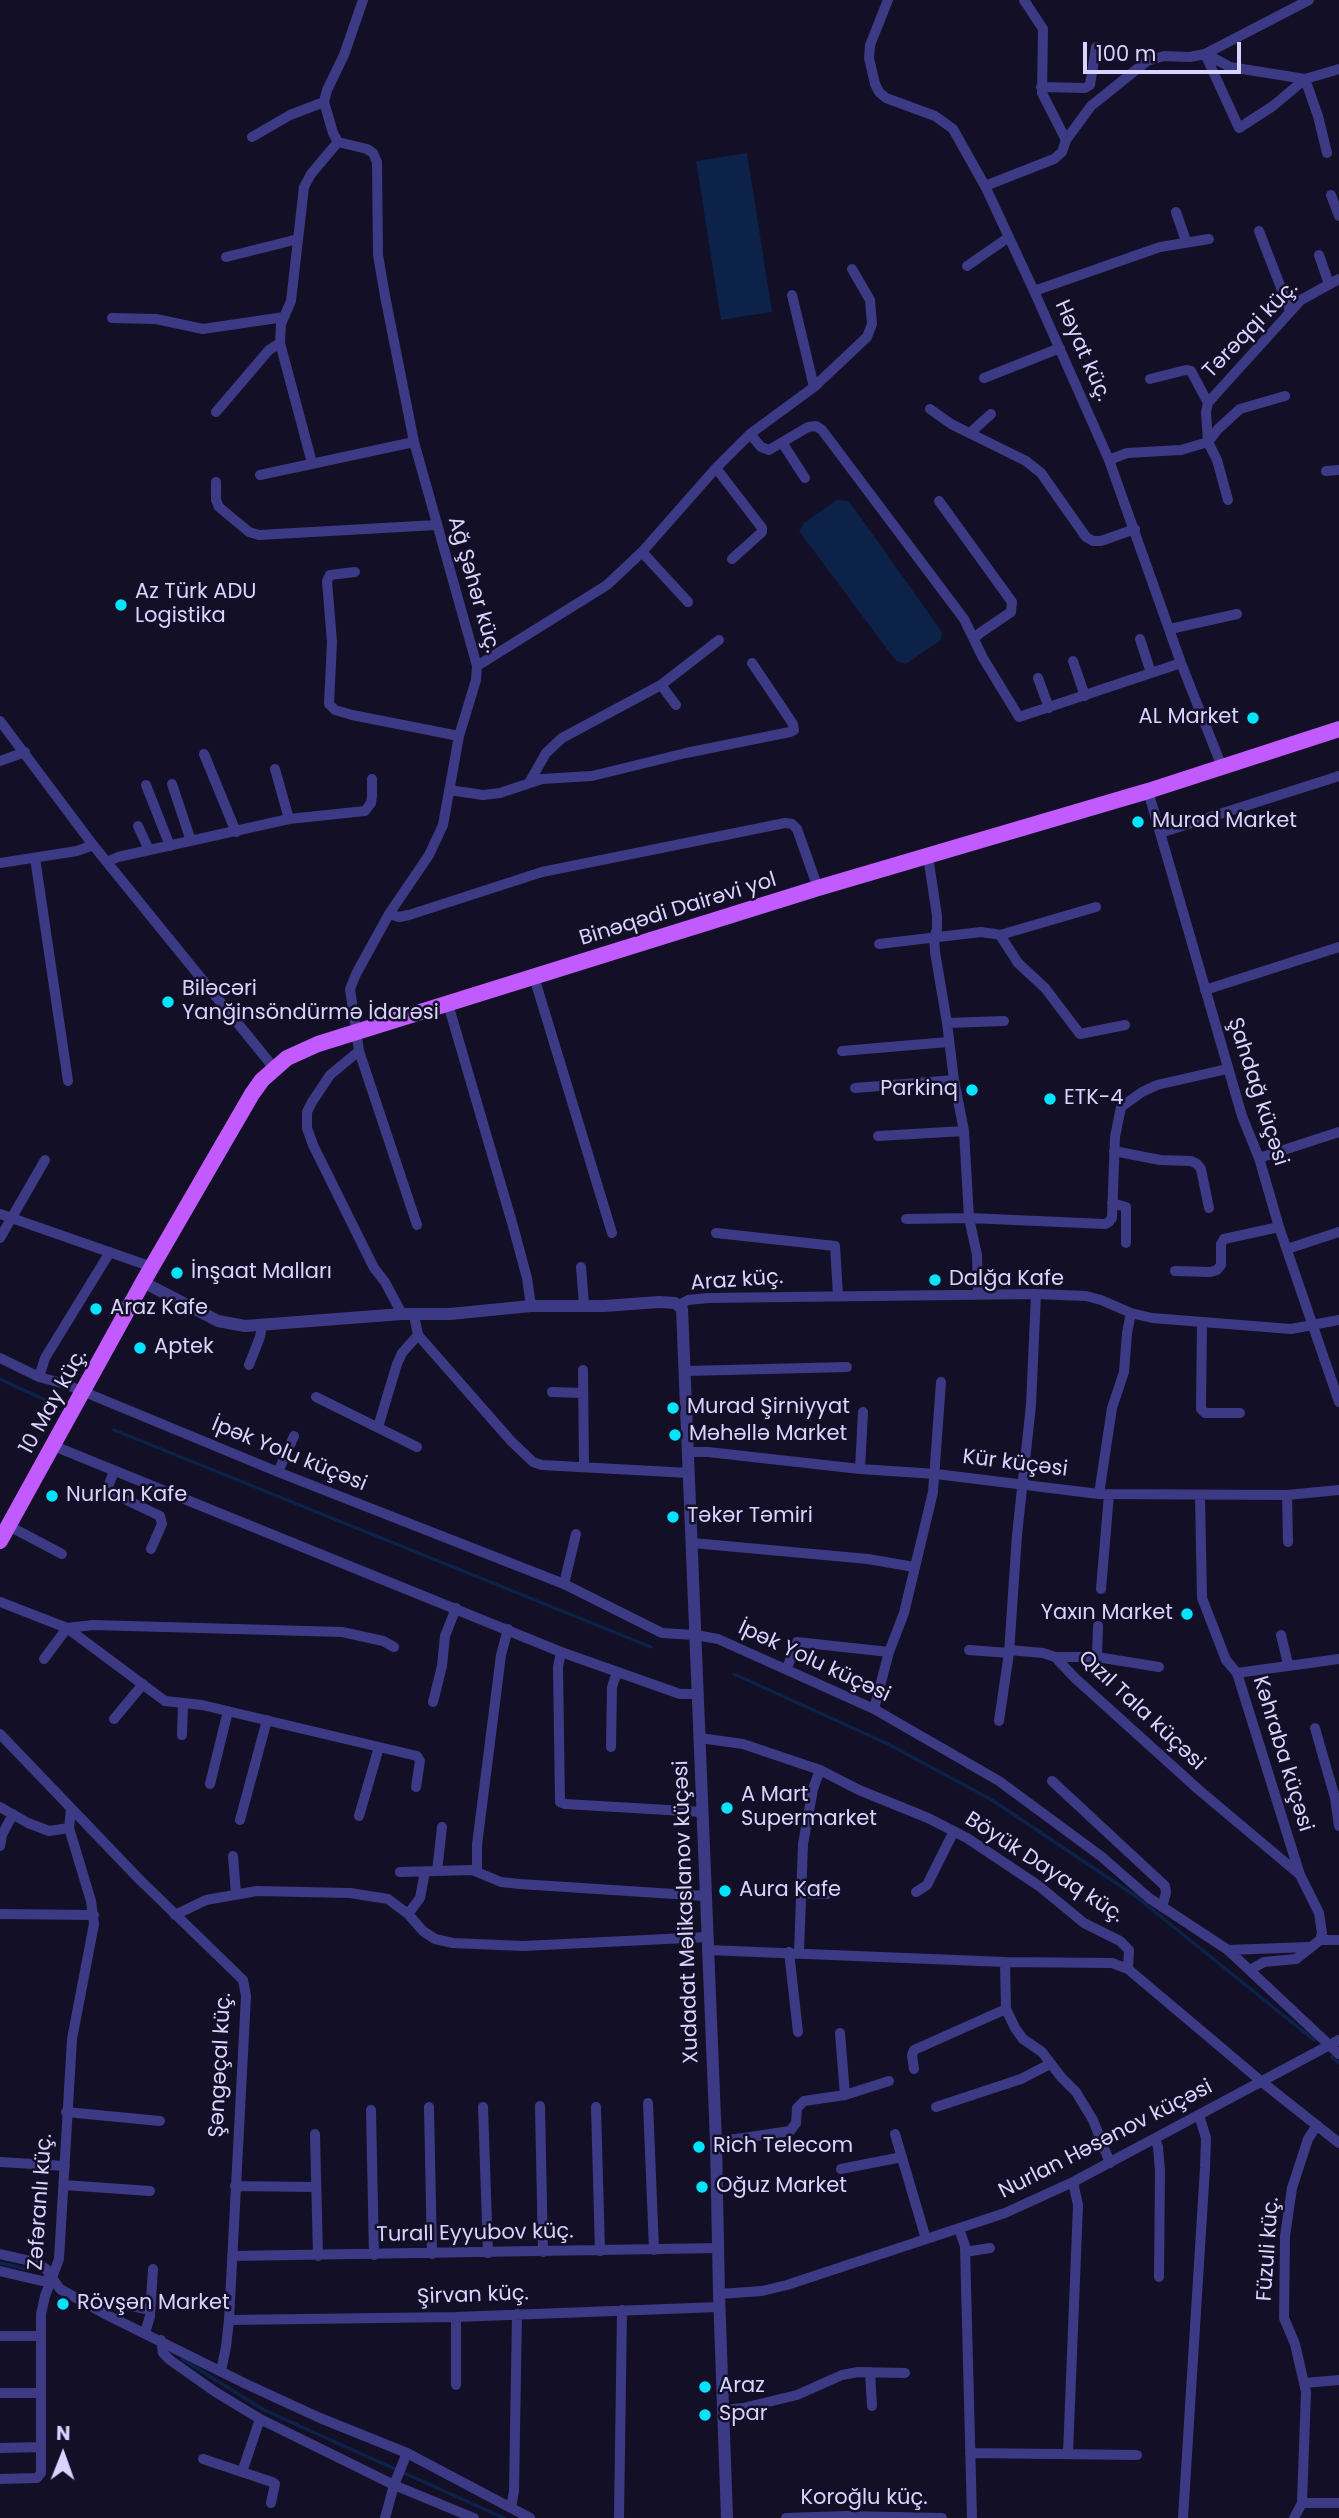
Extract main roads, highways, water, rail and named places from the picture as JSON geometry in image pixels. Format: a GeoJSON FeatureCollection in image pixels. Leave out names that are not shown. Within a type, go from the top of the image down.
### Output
{"type":"FeatureCollection","features":[{"type":"Feature","properties":{"kind":"main road","name":"Binəqədi Dairəvi yol"},"geometry":{"type":"LineString","coordinates":[[143,1282],[252,1094],[274,1068],[301,1050],[1339,729]]}},
{"type":"Feature","properties":{"kind":"main road","name":"10 May küç."},"geometry":{"type":"LineString","coordinates":[[0,1541],[143,1282]]}},
{"type":"Feature","properties":{"kind":"water"},"geometry":{"type":"Polygon","coordinates":[[[747,153],[772,312],[721,320],[696,161],[747,153]]]}},
{"type":"Feature","properties":{"kind":"water"},"geometry":{"type":"Polygon","coordinates":[[[837,500],[848,501],[854,508],[942,632],[941,640],[906,664],[896,661],[799,531],[804,523],[837,500]]]}},
{"type":"Feature","properties":{"kind":"waterway"},"geometry":{"type":"LineString","coordinates":[[0,1379],[45,1400]]}},
{"type":"Feature","properties":{"kind":"waterway"},"geometry":{"type":"LineString","coordinates":[[114,1430],[651,1647]]}},
{"type":"Feature","properties":{"kind":"waterway"},"geometry":{"type":"LineString","coordinates":[[734,1674],[888,1744],[992,1800],[1134,1895],[1314,2040]]}},
{"type":"Feature","properties":{"kind":"waterway"},"geometry":{"type":"LineString","coordinates":[[1332,2057],[1339,2063]]}},
{"type":"Feature","properties":{"kind":"waterway"},"geometry":{"type":"LineString","coordinates":[[0,2263],[26,2269]]}},
{"type":"Feature","properties":{"kind":"waterway"},"geometry":{"type":"LineString","coordinates":[[182,2359],[264,2410],[504,2518]]}},
{"type":"Feature","properties":{"kind":"place","name":"Az Türk ADU Logistika"},"geometry":{"type":"Point","coordinates":[121,605]}},
{"type":"Feature","properties":{"kind":"place","name":"AL Market"},"geometry":{"type":"Point","coordinates":[1253,718]}},
{"type":"Feature","properties":{"kind":"place","name":"Murad Market"},"geometry":{"type":"Point","coordinates":[1138,822]}},
{"type":"Feature","properties":{"kind":"place","name":"Biləcəri Yanğinsöndürmə İdarəsi"},"geometry":{"type":"Point","coordinates":[168,1002]}},
{"type":"Feature","properties":{"kind":"place","name":"Parkinq"},"geometry":{"type":"Point","coordinates":[972,1090]}},
{"type":"Feature","properties":{"kind":"place","name":"ETK-4"},"geometry":{"type":"Point","coordinates":[1050,1099]}},
{"type":"Feature","properties":{"kind":"place","name":"İnşaat Malları"},"geometry":{"type":"Point","coordinates":[177,1273]}},
{"type":"Feature","properties":{"kind":"place","name":"Dalğa Kafe"},"geometry":{"type":"Point","coordinates":[935,1280]}},
{"type":"Feature","properties":{"kind":"place","name":"Araz Kafe"},"geometry":{"type":"Point","coordinates":[96,1309]}},
{"type":"Feature","properties":{"kind":"place","name":"Aptek"},"geometry":{"type":"Point","coordinates":[140,1348]}},
{"type":"Feature","properties":{"kind":"place","name":"Murad Şirniyyat"},"geometry":{"type":"Point","coordinates":[673,1408]}},
{"type":"Feature","properties":{"kind":"place","name":"Məhəllə Market"},"geometry":{"type":"Point","coordinates":[675,1435]}},
{"type":"Feature","properties":{"kind":"place","name":"Nurlan Kafe"},"geometry":{"type":"Point","coordinates":[52,1496]}},
{"type":"Feature","properties":{"kind":"place","name":"Təkər Təmiri"},"geometry":{"type":"Point","coordinates":[673,1517]}},
{"type":"Feature","properties":{"kind":"place","name":"Yaxın Market"},"geometry":{"type":"Point","coordinates":[1187,1614]}},
{"type":"Feature","properties":{"kind":"place","name":"A Mart Supermarket"},"geometry":{"type":"Point","coordinates":[727,1808]}},
{"type":"Feature","properties":{"kind":"place","name":"Aura Kafe"},"geometry":{"type":"Point","coordinates":[725,1891]}},
{"type":"Feature","properties":{"kind":"place","name":"Rich Telecom"},"geometry":{"type":"Point","coordinates":[699,2147]}},
{"type":"Feature","properties":{"kind":"place","name":"Oğuz Market"},"geometry":{"type":"Point","coordinates":[702,2187]}},
{"type":"Feature","properties":{"kind":"place","name":"Rövşən Market"},"geometry":{"type":"Point","coordinates":[63,2304]}},
{"type":"Feature","properties":{"kind":"place","name":"Araz"},"geometry":{"type":"Point","coordinates":[705,2387]}},
{"type":"Feature","properties":{"kind":"place","name":"Spar"},"geometry":{"type":"Point","coordinates":[705,2415]}}]}
